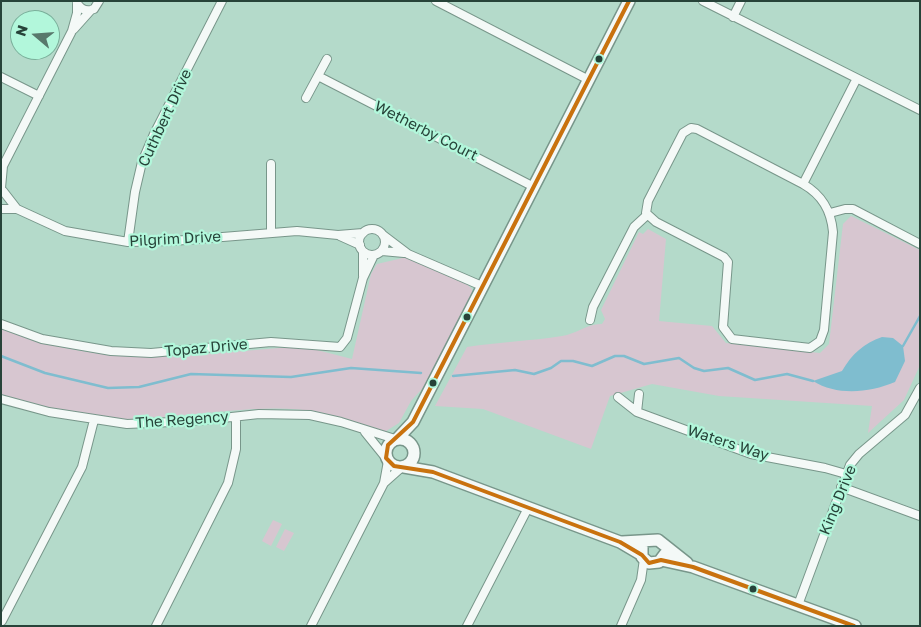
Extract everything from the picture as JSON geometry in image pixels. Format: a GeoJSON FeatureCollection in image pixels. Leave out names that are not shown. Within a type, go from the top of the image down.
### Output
{"type":"FeatureCollection","features":[{"type":"Feature","properties":{"kind":"street"},"geometry":{"type":"LineString","coordinates":[[72,31],[97,6],[99,1]]}},
{"type":"Feature","properties":{"kind":"street","name":"Cuthbert Drive"},"geometry":{"type":"LineString","coordinates":[[128,242],[142,162],[154,134],[222,1]]}},
{"type":"Feature","properties":{"kind":"street"},"geometry":{"type":"LineString","coordinates":[[436,1],[589,80]]}},
{"type":"Feature","properties":{"kind":"street"},"geometry":{"type":"LineString","coordinates":[[703,1],[856,80],[920,110]]}},
{"type":"Feature","properties":{"kind":"street"},"geometry":{"type":"LineString","coordinates":[[733,17],[741,1]]}},
{"type":"Feature","properties":{"kind":"street"},"geometry":{"type":"LineString","coordinates":[[77,2],[84,10],[91,10]]}},
{"type":"Feature","properties":{"kind":"street"},"geometry":{"type":"LineString","coordinates":[[1,201],[2,167],[72,31],[77,13],[77,2]]}},
{"type":"Feature","properties":{"kind":"street"},"geometry":{"type":"LineString","coordinates":[[311,626],[384,483],[387,460],[386,449],[413,422],[627,3]]}},
{"type":"Feature","properties":{"kind":"street"},"geometry":{"type":"LineString","coordinates":[[306,98],[327,59]]}},
{"type":"Feature","properties":{"kind":"street","name":"Wetherby Court"},"geometry":{"type":"LineString","coordinates":[[318,76],[534,187]]}},
{"type":"Feature","properties":{"kind":"street"},"geometry":{"type":"LineString","coordinates":[[1,77],[39,96]]}},
{"type":"Feature","properties":{"kind":"street"},"geometry":{"type":"LineString","coordinates":[[803,184],[856,80]]}},
{"type":"Feature","properties":{"kind":"street"},"geometry":{"type":"LineString","coordinates":[[590,320],[594,307],[634,227],[647,215],[648,201],[683,133],[691,128],[697,129],[803,184],[821,198],[830,214],[833,232],[824,330],[820,341],[810,348],[738,340],[728,336],[723,327],[728,262],[724,257],[647,215]]}},
{"type":"Feature","properties":{"kind":"street"},"geometry":{"type":"LineString","coordinates":[[271,164],[271,232]]}},
{"type":"Feature","properties":{"kind":"street","name":"Pilgrim Drive"},"geometry":{"type":"LineString","coordinates":[[2,189],[17,209]]}},
{"type":"Feature","properties":{"kind":"street","name":"Pilgrim Drive"},"geometry":{"type":"LineString","coordinates":[[1,209],[17,209],[65,231],[128,242],[173,242],[297,231],[338,235],[363,233]]}},
{"type":"Feature","properties":{"kind":"street"},"geometry":{"type":"LineString","coordinates":[[830,214],[845,209],[853,209],[920,244]]}},
{"type":"Feature","properties":{"kind":"street"},"geometry":{"type":"LineString","coordinates":[[408,254],[378,253],[362,248],[363,233],[374,230],[408,254],[482,286]]}},
{"type":"Feature","properties":{"kind":"street","name":"Pilgrim Drive"},"geometry":{"type":"LineString","coordinates":[[338,235],[362,248]]}},
{"type":"Feature","properties":{"kind":"street"},"geometry":{"type":"LineString","coordinates":[[378,253],[385,244],[383,236]]}},
{"type":"Feature","properties":{"kind":"street","name":"Topaz Drive"},"geometry":{"type":"LineString","coordinates":[[362,248],[363,278]]}},
{"type":"Feature","properties":{"kind":"street","name":"Topaz Drive"},"geometry":{"type":"LineString","coordinates":[[1,324],[42,339],[110,351],[151,353],[271,342],[304,343],[336,348],[343,346],[347,338],[363,278],[378,253]]}},
{"type":"Feature","properties":{"kind":"street","name":"King Drive"},"geometry":{"type":"LineString","coordinates":[[798,605],[846,474],[854,460],[916,405],[920,388]]}},
{"type":"Feature","properties":{"kind":"street"},"geometry":{"type":"LineString","coordinates":[[637,412],[639,394]]}},
{"type":"Feature","properties":{"kind":"street","name":"Waters Way"},"geometry":{"type":"LineString","coordinates":[[618,396],[637,412],[751,454],[825,468],[846,474]]}},
{"type":"Feature","properties":{"kind":"street","name":"The Regency"},"geometry":{"type":"LineString","coordinates":[[1,399],[49,412],[127,424],[275,414],[310,415],[341,422],[364,431],[396,439]]}},
{"type":"Feature","properties":{"kind":"street"},"geometry":{"type":"LineString","coordinates":[[156,626],[228,483],[236,449],[236,417]]}},
{"type":"Feature","properties":{"kind":"street"},"geometry":{"type":"LineString","coordinates":[[4,623],[82,468],[94,420]]}},
{"type":"Feature","properties":{"kind":"street"},"geometry":{"type":"LineString","coordinates":[[384,483],[413,458],[413,422]]}},
{"type":"Feature","properties":{"kind":"street","name":"The Regency"},"geometry":{"type":"LineString","coordinates":[[364,431],[387,460]]}},
{"type":"Feature","properties":{"kind":"street"},"geometry":{"type":"LineString","coordinates":[[396,439],[406,440],[433,472]]}},
{"type":"Feature","properties":{"kind":"street"},"geometry":{"type":"LineString","coordinates":[[387,460],[394,466],[433,472],[620,542],[649,563],[658,562],[693,567],[855,626]]}},
{"type":"Feature","properties":{"kind":"street"},"geometry":{"type":"LineString","coordinates":[[841,487],[920,516]]}},
{"type":"Feature","properties":{"kind":"street"},"geometry":{"type":"LineString","coordinates":[[467,626],[528,508]]}},
{"type":"Feature","properties":{"kind":"street"},"geometry":{"type":"LineString","coordinates":[[620,542],[658,540],[693,567]]}},
{"type":"Feature","properties":{"kind":"street"},"geometry":{"type":"LineString","coordinates":[[622,626],[641,580],[642,546],[648,541]]}},
{"type":"Feature","properties":{"kind":"street"},"geometry":{"type":"LineString","coordinates":[[641,580],[665,553],[663,545]]}},
{"type":"Feature","properties":{"kind":"shaded area"},"geometry":{"type":"Polygon","coordinates":[[[851,216],[920,250],[920,365],[904,400],[868,433],[872,406],[719,396],[652,384],[610,396],[591,449],[483,409],[435,406],[467,347],[562,336],[592,325],[602,324],[605,319],[601,310],[639,232],[643,234],[648,229],[666,239],[659,321],[712,326],[726,343],[820,353],[829,344],[843,224],[851,216]]]}},
{"type":"Feature","properties":{"kind":"shaded area"},"geometry":{"type":"Polygon","coordinates":[[[407,257],[466,283],[472,289],[473,299],[433,377],[411,401],[399,423],[383,433],[338,417],[298,410],[248,409],[170,417],[120,419],[90,417],[59,411],[1,394],[1,327],[37,341],[108,354],[180,356],[291,347],[317,350],[352,359],[371,274],[377,264],[407,257]]]}},
{"type":"Feature","properties":{"kind":"shaded area"},"geometry":{"type":"Polygon","coordinates":[[[273,520],[282,524],[271,546],[262,541],[273,520]]]}},
{"type":"Feature","properties":{"kind":"shaded area"},"geometry":{"type":"Polygon","coordinates":[[[285,529],[294,533],[284,551],[276,547],[285,529]]]}},
{"type":"Feature","properties":{"kind":"water"},"geometry":{"type":"Polygon","coordinates":[[[882,337],[893,338],[903,346],[905,361],[895,382],[875,389],[843,391],[822,386],[813,381],[842,371],[859,350],[870,342],[882,337]]]}},
{"type":"Feature","properties":{"kind":"waterway"},"geometry":{"type":"LineString","coordinates":[[903,346],[920,316]]}},
{"type":"Feature","properties":{"kind":"waterway"},"geometry":{"type":"LineString","coordinates":[[1,356],[45,373],[108,388],[139,387],[191,374],[291,377],[351,368],[421,373]]}},
{"type":"Feature","properties":{"kind":"waterway"},"geometry":{"type":"LineString","coordinates":[[453,376],[515,370],[534,374],[551,368],[561,361],[573,361],[592,366],[615,356],[624,356],[644,364],[679,358],[694,368],[704,371],[728,368],[755,380],[787,374],[813,381]]}},
{"type":"Feature","properties":{"kind":"transit line"},"geometry":{"type":"LineString","coordinates":[[629,1],[413,422],[388,445],[386,458],[394,466],[433,472],[620,542],[642,555],[649,563],[661,560],[693,567],[854,626]]}}]}
